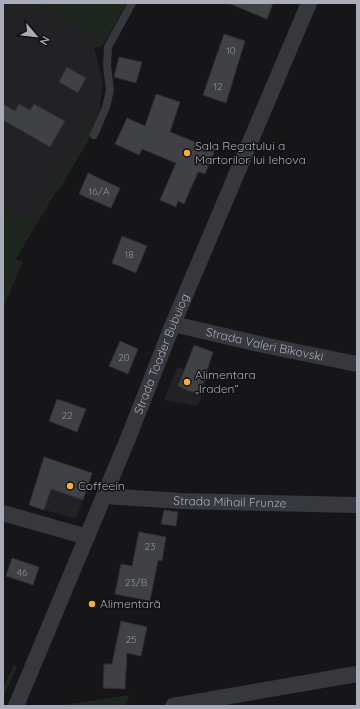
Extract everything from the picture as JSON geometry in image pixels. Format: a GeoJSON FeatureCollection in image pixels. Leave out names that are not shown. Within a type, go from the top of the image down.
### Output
{"type":"FeatureCollection","features":[{"type":"Feature","properties":{"kind":"street","name":"Strada Toader Bubuiog"},"geometry":{"type":"LineString","coordinates":[[16,706],[104,496],[173,324],[309,3]]}},
{"type":"Feature","properties":{"kind":"street","name":"Strada Valeri Bîkovski"},"geometry":{"type":"LineString","coordinates":[[173,324],[268,346],[357,364]]}},
{"type":"Feature","properties":{"kind":"street","name":"Strada Mihail Frunze"},"geometry":{"type":"LineString","coordinates":[[104,496],[182,501],[357,505]]}},
{"type":"Feature","properties":{"kind":"street"},"geometry":{"type":"LineString","coordinates":[[3,513],[87,536]]}},
{"type":"Feature","properties":{"kind":"street"},"geometry":{"type":"LineString","coordinates":[[173,706],[357,674]]}},
{"type":"Feature","properties":{"kind":"lane"},"geometry":{"type":"LineString","coordinates":[[94,135],[106,107],[110,90],[107,65],[108,47],[132,3]]}},
{"type":"Feature","properties":{"kind":"shaded area"},"geometry":{"type":"Polygon","coordinates":[[[3,3],[33,3],[92,38],[103,84],[99,112],[33,222],[3,206],[3,3]]]}},
{"type":"Feature","properties":{"kind":"shaded area"},"geometry":{"type":"Polygon","coordinates":[[[33,3],[127,3],[104,43],[100,47],[94,47],[92,38],[33,3]]]}},
{"type":"Feature","properties":{"kind":"shaded area"},"geometry":{"type":"Polygon","coordinates":[[[99,112],[90,137],[16,259],[23,262],[3,308],[3,206],[33,222],[99,112]]]}},
{"type":"Feature","properties":{"kind":"shaded area"},"geometry":{"type":"Polygon","coordinates":[[[177,367],[207,378],[198,406],[164,400],[177,367]]]}},
{"type":"Feature","properties":{"kind":"shaded area"},"geometry":{"type":"Polygon","coordinates":[[[44,457],[92,473],[77,517],[72,518],[29,505],[44,457]]]}},
{"type":"Feature","properties":{"kind":"shaded area"},"geometry":{"type":"Polygon","coordinates":[[[14,665],[17,667],[3,698],[3,687],[14,665]]]}},
{"type":"Feature","properties":{"kind":"shaded area"},"geometry":{"type":"Polygon","coordinates":[[[130,695],[125,705],[119,706],[57,706],[130,695]]]}},
{"type":"Feature","properties":{"kind":"building"},"geometry":{"type":"Polygon","coordinates":[[[228,3],[273,3],[267,19],[228,3]]]}},
{"type":"Feature","properties":{"kind":"building"},"geometry":{"type":"Polygon","coordinates":[[[224,34],[245,41],[226,103],[203,95],[224,34]]]}},
{"type":"Feature","properties":{"kind":"building"},"geometry":{"type":"Polygon","coordinates":[[[119,57],[142,62],[136,83],[114,77],[119,57]]]}},
{"type":"Feature","properties":{"kind":"building"},"geometry":{"type":"Polygon","coordinates":[[[67,67],[86,78],[78,93],[59,82],[67,67]]]}},
{"type":"Feature","properties":{"kind":"building"},"geometry":{"type":"Polygon","coordinates":[[[156,94],[180,102],[170,132],[215,150],[205,174],[198,172],[184,204],[178,201],[176,207],[160,200],[176,163],[142,149],[139,155],[115,144],[127,118],[145,126],[156,94]]]}},
{"type":"Feature","properties":{"kind":"building"},"geometry":{"type":"Polygon","coordinates":[[[3,104],[15,111],[19,104],[30,110],[34,104],[65,121],[50,147],[3,120],[3,104]]]}},
{"type":"Feature","properties":{"kind":"building"},"geometry":{"type":"Polygon","coordinates":[[[88,173],[120,188],[111,208],[79,194],[88,173]]]}},
{"type":"Feature","properties":{"kind":"building"},"geometry":{"type":"Polygon","coordinates":[[[122,236],[147,246],[136,273],[112,263],[122,236]]]}},
{"type":"Feature","properties":{"kind":"building"},"geometry":{"type":"Polygon","coordinates":[[[120,341],[138,349],[128,374],[109,366],[120,341]]]}},
{"type":"Feature","properties":{"kind":"building"},"geometry":{"type":"Polygon","coordinates":[[[194,345],[213,352],[199,395],[178,386],[194,345]]]}},
{"type":"Feature","properties":{"kind":"building"},"geometry":{"type":"Polygon","coordinates":[[[57,399],[86,409],[77,432],[49,421],[57,399]]]}},
{"type":"Feature","properties":{"kind":"building"},"geometry":{"type":"Polygon","coordinates":[[[44,457],[92,473],[83,500],[51,489],[44,510],[29,505],[44,457]]]}},
{"type":"Feature","properties":{"kind":"building"},"geometry":{"type":"Polygon","coordinates":[[[164,510],[178,512],[176,526],[161,524],[164,510]]]}},
{"type":"Feature","properties":{"kind":"building"},"geometry":{"type":"Polygon","coordinates":[[[139,532],[166,537],[162,561],[158,560],[150,601],[115,594],[121,564],[132,566],[139,532]]]}},
{"type":"Feature","properties":{"kind":"building"},"geometry":{"type":"Polygon","coordinates":[[[12,558],[39,567],[33,585],[6,576],[12,558]]]}},
{"type":"Feature","properties":{"kind":"building"},"geometry":{"type":"Polygon","coordinates":[[[121,621],[147,627],[141,656],[127,653],[125,689],[103,688],[104,664],[112,664],[121,621]]]}},
{"type":"Feature","properties":{"kind":"place","name":"Sala Regatului a Martorilor lui Iehova"},"geometry":{"type":"Point","coordinates":[187,153]}},
{"type":"Feature","properties":{"kind":"place","name":"Alimentara „Iraden”"},"geometry":{"type":"Point","coordinates":[187,382]}},
{"type":"Feature","properties":{"kind":"place","name":"Coffeein"},"geometry":{"type":"Point","coordinates":[70,486]}},
{"type":"Feature","properties":{"kind":"place","name":"Alimentară"},"geometry":{"type":"Point","coordinates":[92,604]}}]}
